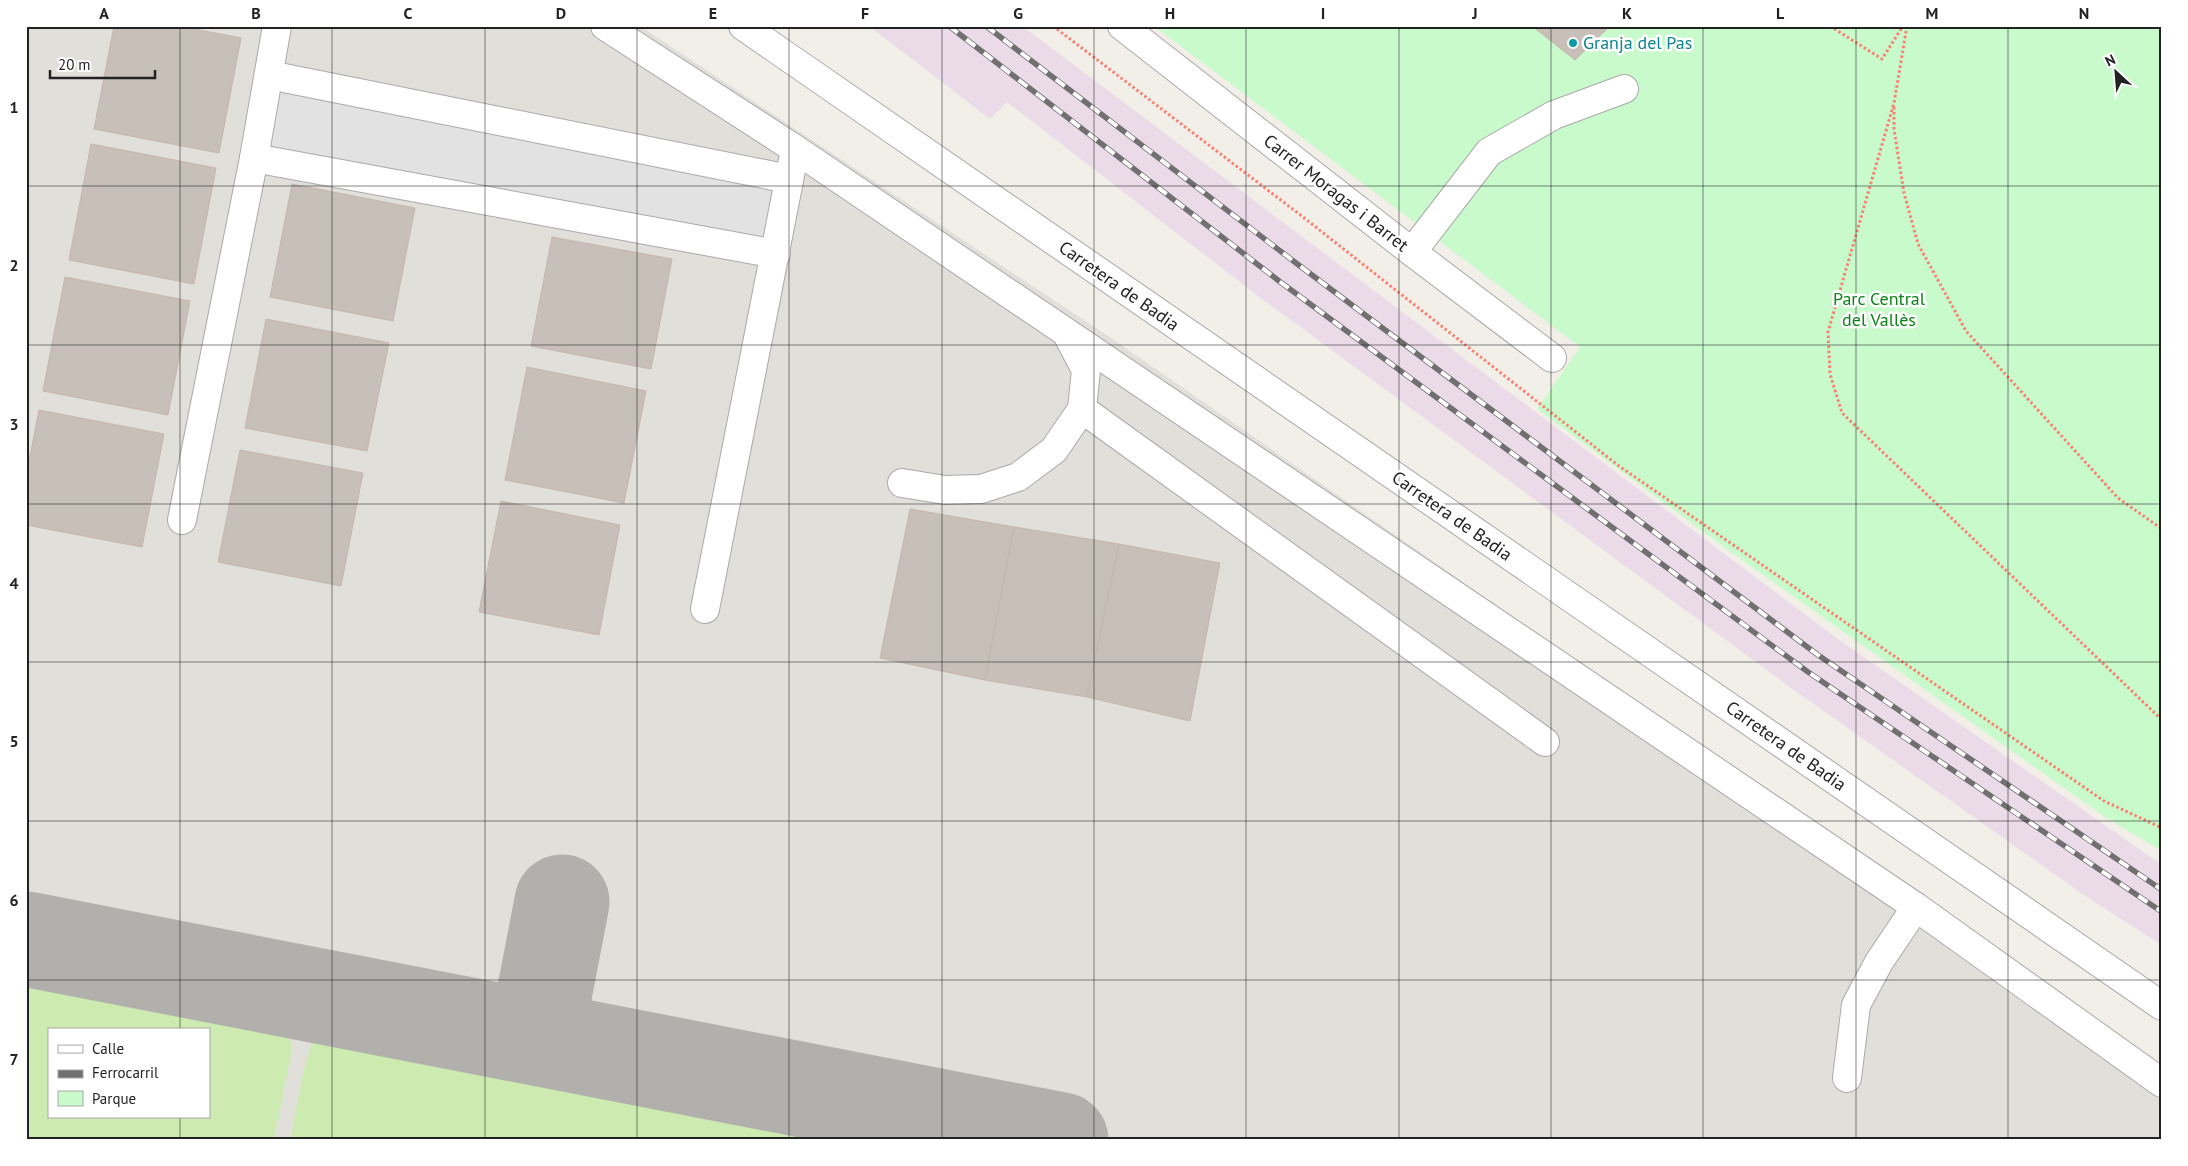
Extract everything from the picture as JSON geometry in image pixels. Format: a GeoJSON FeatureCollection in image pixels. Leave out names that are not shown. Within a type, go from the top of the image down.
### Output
{"type":"FeatureCollection","features":[{"type":"Feature","properties":{"kind":"street"},"geometry":{"type":"LineString","coordinates":[[182,520],[254,158],[277,26]]}},
{"type":"Feature","properties":{"kind":"street"},"geometry":{"type":"LineString","coordinates":[[604,26],[795,149],[1916,907],[2162,1083]]}},
{"type":"Feature","properties":{"kind":"street","name":"Carretera de Badia"},"geometry":{"type":"LineString","coordinates":[[743,26],[2162,1006]]}},
{"type":"Feature","properties":{"kind":"street","name":"Carrer Moragas i Barret"},"geometry":{"type":"LineString","coordinates":[[1122,26],[1412,252],[1552,358]]}},
{"type":"Feature","properties":{"kind":"street"},"geometry":{"type":"LineString","coordinates":[[269,75],[789,179]]}},
{"type":"Feature","properties":{"kind":"street"},"geometry":{"type":"LineString","coordinates":[[1412,252],[1489,152],[1554,115],[1624,89]]}},
{"type":"Feature","properties":{"kind":"street"},"geometry":{"type":"LineString","coordinates":[[705,609],[776,254],[795,149]]}},
{"type":"Feature","properties":{"kind":"street"},"geometry":{"type":"LineString","coordinates":[[254,158],[776,254]]}},
{"type":"Feature","properties":{"kind":"street"},"geometry":{"type":"LineString","coordinates":[[902,483],[945,490],[981,489],[1018,477],[1054,450],[1082,409],[1086,370],[1066,333]]}},
{"type":"Feature","properties":{"kind":"street"},"geometry":{"type":"LineString","coordinates":[[1082,409],[1545,742]]}},
{"type":"Feature","properties":{"kind":"street"},"geometry":{"type":"LineString","coordinates":[[1847,1078],[1856,1005],[1879,962],[1916,907]]}},
{"type":"Feature","properties":{"kind":"path"},"geometry":{"type":"LineString","coordinates":[[1053,26],[1303,217],[1619,466],[2104,801],[2162,828]]}},
{"type":"Feature","properties":{"kind":"path"},"geometry":{"type":"LineString","coordinates":[[1830,26],[1882,59],[1903,26]]}},
{"type":"Feature","properties":{"kind":"path"},"geometry":{"type":"LineString","coordinates":[[1907,26],[1894,103],[1828,332],[1830,374],[1842,413],[2162,720]]}},
{"type":"Feature","properties":{"kind":"path"},"geometry":{"type":"LineString","coordinates":[[1894,103],[1894,128],[1904,193],[1918,244],[1966,331],[2118,498],[2162,530]]}},
{"type":"Feature","properties":{"kind":"shaded area"},"geometry":{"type":"Polygon","coordinates":[[[26,26],[640,26],[1114,340],[1639,704],[2162,1071],[2162,1140],[26,1140],[26,26]]]}},
{"type":"Feature","properties":{"kind":"shaded area"},"geometry":{"type":"Polygon","coordinates":[[[869,26],[1022,26],[1835,637],[2162,865],[2162,945],[2088,898],[1787,685],[1258,296],[1007,102],[990,119],[869,26]]]}},
{"type":"Feature","properties":{"kind":"shaded area"},"geometry":{"type":"Polygon","coordinates":[[[269,75],[789,179],[776,254],[254,158],[269,75]]]}},
{"type":"Feature","properties":{"kind":"green space","name":"Parc Central del Vallès"},"geometry":{"type":"Polygon","coordinates":[[[1154,26],[2162,26],[2162,851],[2105,817],[1728,550],[1537,409],[1580,347],[1154,26]]]}},
{"type":"Feature","properties":{"kind":"green space"},"geometry":{"type":"Polygon","coordinates":[[[26,967],[262,1014],[273,1020],[286,1032],[292,1049],[274,1140],[26,1140],[26,967]]]}},
{"type":"Feature","properties":{"kind":"green space"},"geometry":{"type":"Polygon","coordinates":[[[325,1031],[346,1031],[907,1140],[291,1140],[301,1082],[314,1039],[319,1033],[325,1031]]]}},
{"type":"Feature","properties":{"kind":"building"},"geometry":{"type":"Polygon","coordinates":[[[114,26],[179,26],[241,38],[219,153],[94,129],[114,26]]]}},
{"type":"Feature","properties":{"kind":"building","name":"Granja del Pas"},"geometry":{"type":"Polygon","coordinates":[[[1532,26],[1610,26],[1575,60],[1532,26]]]}},
{"type":"Feature","properties":{"kind":"building"},"geometry":{"type":"Polygon","coordinates":[[[91,144],[216,168],[194,284],[69,260],[91,144]]]}},
{"type":"Feature","properties":{"kind":"building"},"geometry":{"type":"Polygon","coordinates":[[[292,184],[415,208],[393,321],[270,297],[292,184]]]}},
{"type":"Feature","properties":{"kind":"building"},"geometry":{"type":"Polygon","coordinates":[[[552,237],[672,259],[651,369],[531,346],[552,237]]]}},
{"type":"Feature","properties":{"kind":"building"},"geometry":{"type":"Polygon","coordinates":[[[65,277],[190,301],[168,415],[43,391],[65,277]]]}},
{"type":"Feature","properties":{"kind":"building"},"geometry":{"type":"Polygon","coordinates":[[[266,319],[389,343],[367,451],[245,428],[266,319]]]}},
{"type":"Feature","properties":{"kind":"building"},"geometry":{"type":"Polygon","coordinates":[[[527,367],[646,391],[624,503],[505,480],[527,367]]]}},
{"type":"Feature","properties":{"kind":"building"},"geometry":{"type":"Polygon","coordinates":[[[39,410],[164,434],[142,547],[26,525],[26,477],[39,410]]]}},
{"type":"Feature","properties":{"kind":"building"},"geometry":{"type":"Polygon","coordinates":[[[240,450],[363,473],[341,586],[218,562],[240,450]]]}},
{"type":"Feature","properties":{"kind":"building"},"geometry":{"type":"Polygon","coordinates":[[[501,501],[620,525],[599,635],[479,612],[501,501]]]}},
{"type":"Feature","properties":{"kind":"building"},"geometry":{"type":"Polygon","coordinates":[[[910,509],[1014,527],[985,680],[880,658],[910,509]]]}},
{"type":"Feature","properties":{"kind":"building"},"geometry":{"type":"Polygon","coordinates":[[[1014,527],[1119,544],[1087,697],[985,680],[1014,527]]]}},
{"type":"Feature","properties":{"kind":"building"},"geometry":{"type":"Polygon","coordinates":[[[1119,544],[1220,563],[1190,721],[1087,697],[1119,544]]]}},
{"type":"Feature","properties":{"kind":"taxiway"},"geometry":{"type":"LineString","coordinates":[[536,1037],[562,902]]}},
{"type":"Feature","properties":{"kind":"taxiway"},"geometry":{"type":"LineString","coordinates":[[26,939],[1061,1140]]}},
{"type":"Feature","properties":{"kind":"railway"},"geometry":{"type":"LineString","coordinates":[[949,26],[1279,281],[1808,672],[2162,912]]}},
{"type":"Feature","properties":{"kind":"railway"},"geometry":{"type":"LineString","coordinates":[[986,26],[1296,263],[1818,655],[2162,890]]}},
{"type":"Feature","properties":{"kind":"place","name":"Granja del Pas"},"geometry":{"type":"Point","coordinates":[1573,43]}}]}
